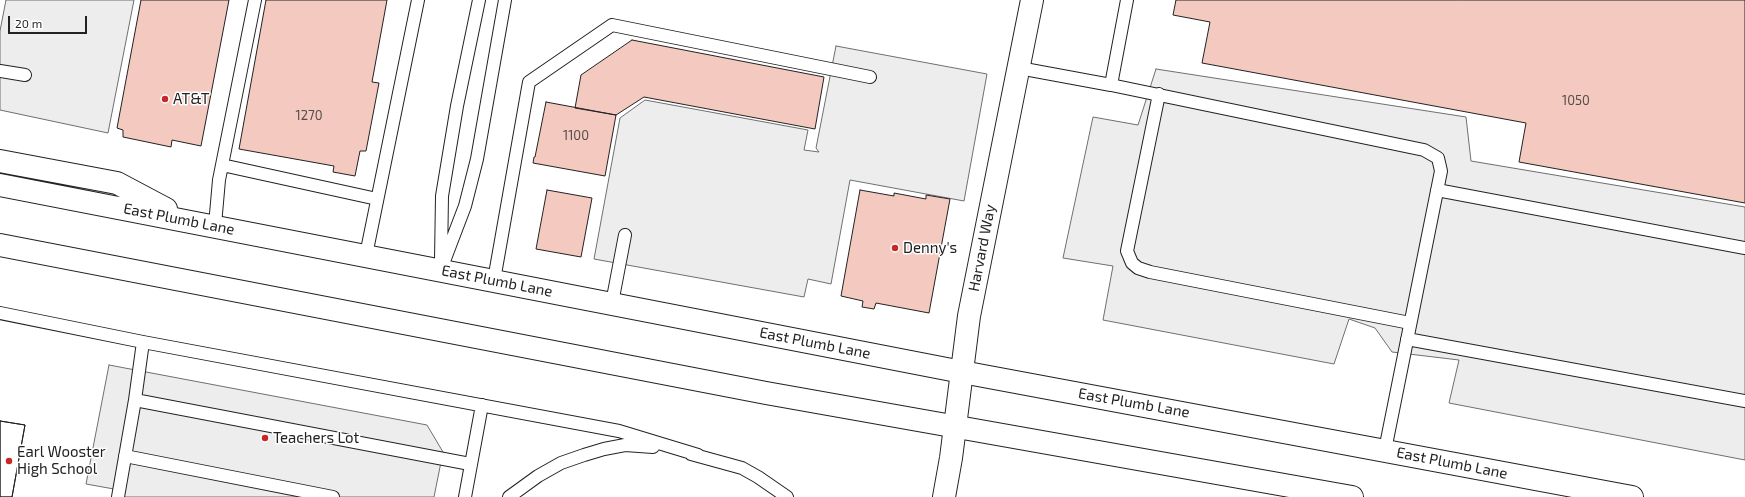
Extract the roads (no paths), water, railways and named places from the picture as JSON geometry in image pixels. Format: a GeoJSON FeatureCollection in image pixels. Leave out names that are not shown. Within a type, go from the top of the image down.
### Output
{"type":"FeatureCollection","features":[{"type":"Feature","properties":{"kind":"main road","name":"Harvard Way"},"geometry":{"type":"LineString","coordinates":[[944,497],[951,458],[969,316],[1032,0]]}},
{"type":"Feature","properties":{"kind":"main road"},"geometry":{"type":"LineString","coordinates":[[0,161],[117,183],[184,219]]}},
{"type":"Feature","properties":{"kind":"main road","name":"East Plumb Lane"},"geometry":{"type":"LineString","coordinates":[[0,185],[215,225],[962,372],[1632,497]]}},
{"type":"Feature","properties":{"kind":"main road"},"geometry":{"type":"LineString","coordinates":[[0,245],[766,393],[1352,497]]}},
{"type":"Feature","properties":{"kind":"lane"},"geometry":{"type":"LineString","coordinates":[[215,225],[222,164],[255,0]]}},
{"type":"Feature","properties":{"kind":"lane"},"geometry":{"type":"LineString","coordinates":[[366,255],[418,0]]}},
{"type":"Feature","properties":{"kind":"lane"},"geometry":{"type":"LineString","coordinates":[[441,270],[442,196],[457,106],[479,0]]}},
{"type":"Feature","properties":{"kind":"lane"},"geometry":{"type":"LineString","coordinates":[[441,270],[465,206],[477,159],[505,0]]}},
{"type":"Feature","properties":{"kind":"lane"},"geometry":{"type":"LineString","coordinates":[[1111,85],[1127,0]]}},
{"type":"Feature","properties":{"kind":"lane"},"geometry":{"type":"LineString","coordinates":[[494,280],[529,82],[612,25],[870,77]]}},
{"type":"Feature","properties":{"kind":"lane"},"geometry":{"type":"LineString","coordinates":[[1019,68],[1159,94],[1424,150],[1438,158],[1441,171],[1385,450]]}},
{"type":"Feature","properties":{"kind":"lane"},"geometry":{"type":"LineString","coordinates":[[0,71],[25,75]]}},
{"type":"Feature","properties":{"kind":"lane"},"geometry":{"type":"LineString","coordinates":[[1159,94],[1127,251],[1132,263],[1138,268],[1150,272],[1410,323]]}},
{"type":"Feature","properties":{"kind":"lane"},"geometry":{"type":"LineString","coordinates":[[222,164],[378,199]]}},
{"type":"Feature","properties":{"kind":"lane"},"geometry":{"type":"LineString","coordinates":[[1437,190],[1745,248]]}},
{"type":"Feature","properties":{"kind":"lane"},"geometry":{"type":"LineString","coordinates":[[612,303],[625,235]]}},
{"type":"Feature","properties":{"kind":"lane"},"geometry":{"type":"LineString","coordinates":[[0,313],[143,342],[619,431],[742,468],[787,497]]}},
{"type":"Feature","properties":{"kind":"lane"},"geometry":{"type":"LineString","coordinates":[[0,322],[17,316]]}},
{"type":"Feature","properties":{"kind":"lane"},"geometry":{"type":"LineString","coordinates":[[1407,340],[1745,401]]}},
{"type":"Feature","properties":{"kind":"lane"},"geometry":{"type":"LineString","coordinates":[[118,497],[135,400],[143,342]]}},
{"type":"Feature","properties":{"kind":"lane"},"geometry":{"type":"LineString","coordinates":[[135,400],[470,464]]}},
{"type":"Feature","properties":{"kind":"lane"},"geometry":{"type":"LineString","coordinates":[[465,497],[482,405]]}},
{"type":"Feature","properties":{"kind":"lane"},"geometry":{"type":"LineString","coordinates":[[509,497],[538,476],[561,463],[604,448],[624,445],[644,446],[698,455]]}},
{"type":"Feature","properties":{"kind":"lane"},"geometry":{"type":"LineString","coordinates":[[125,456],[333,497]]}},
{"type":"Feature","properties":{"kind":"place","name":"AT&T"},"geometry":{"type":"Point","coordinates":[165,99]}},
{"type":"Feature","properties":{"kind":"place","name":"Denny's"},"geometry":{"type":"Point","coordinates":[895,248]}},
{"type":"Feature","properties":{"kind":"place","name":"Teachers Lot"},"geometry":{"type":"Point","coordinates":[265,438]}},
{"type":"Feature","properties":{"kind":"place","name":"Earl Wooster High School"},"geometry":{"type":"Point","coordinates":[9,461]}}]}
